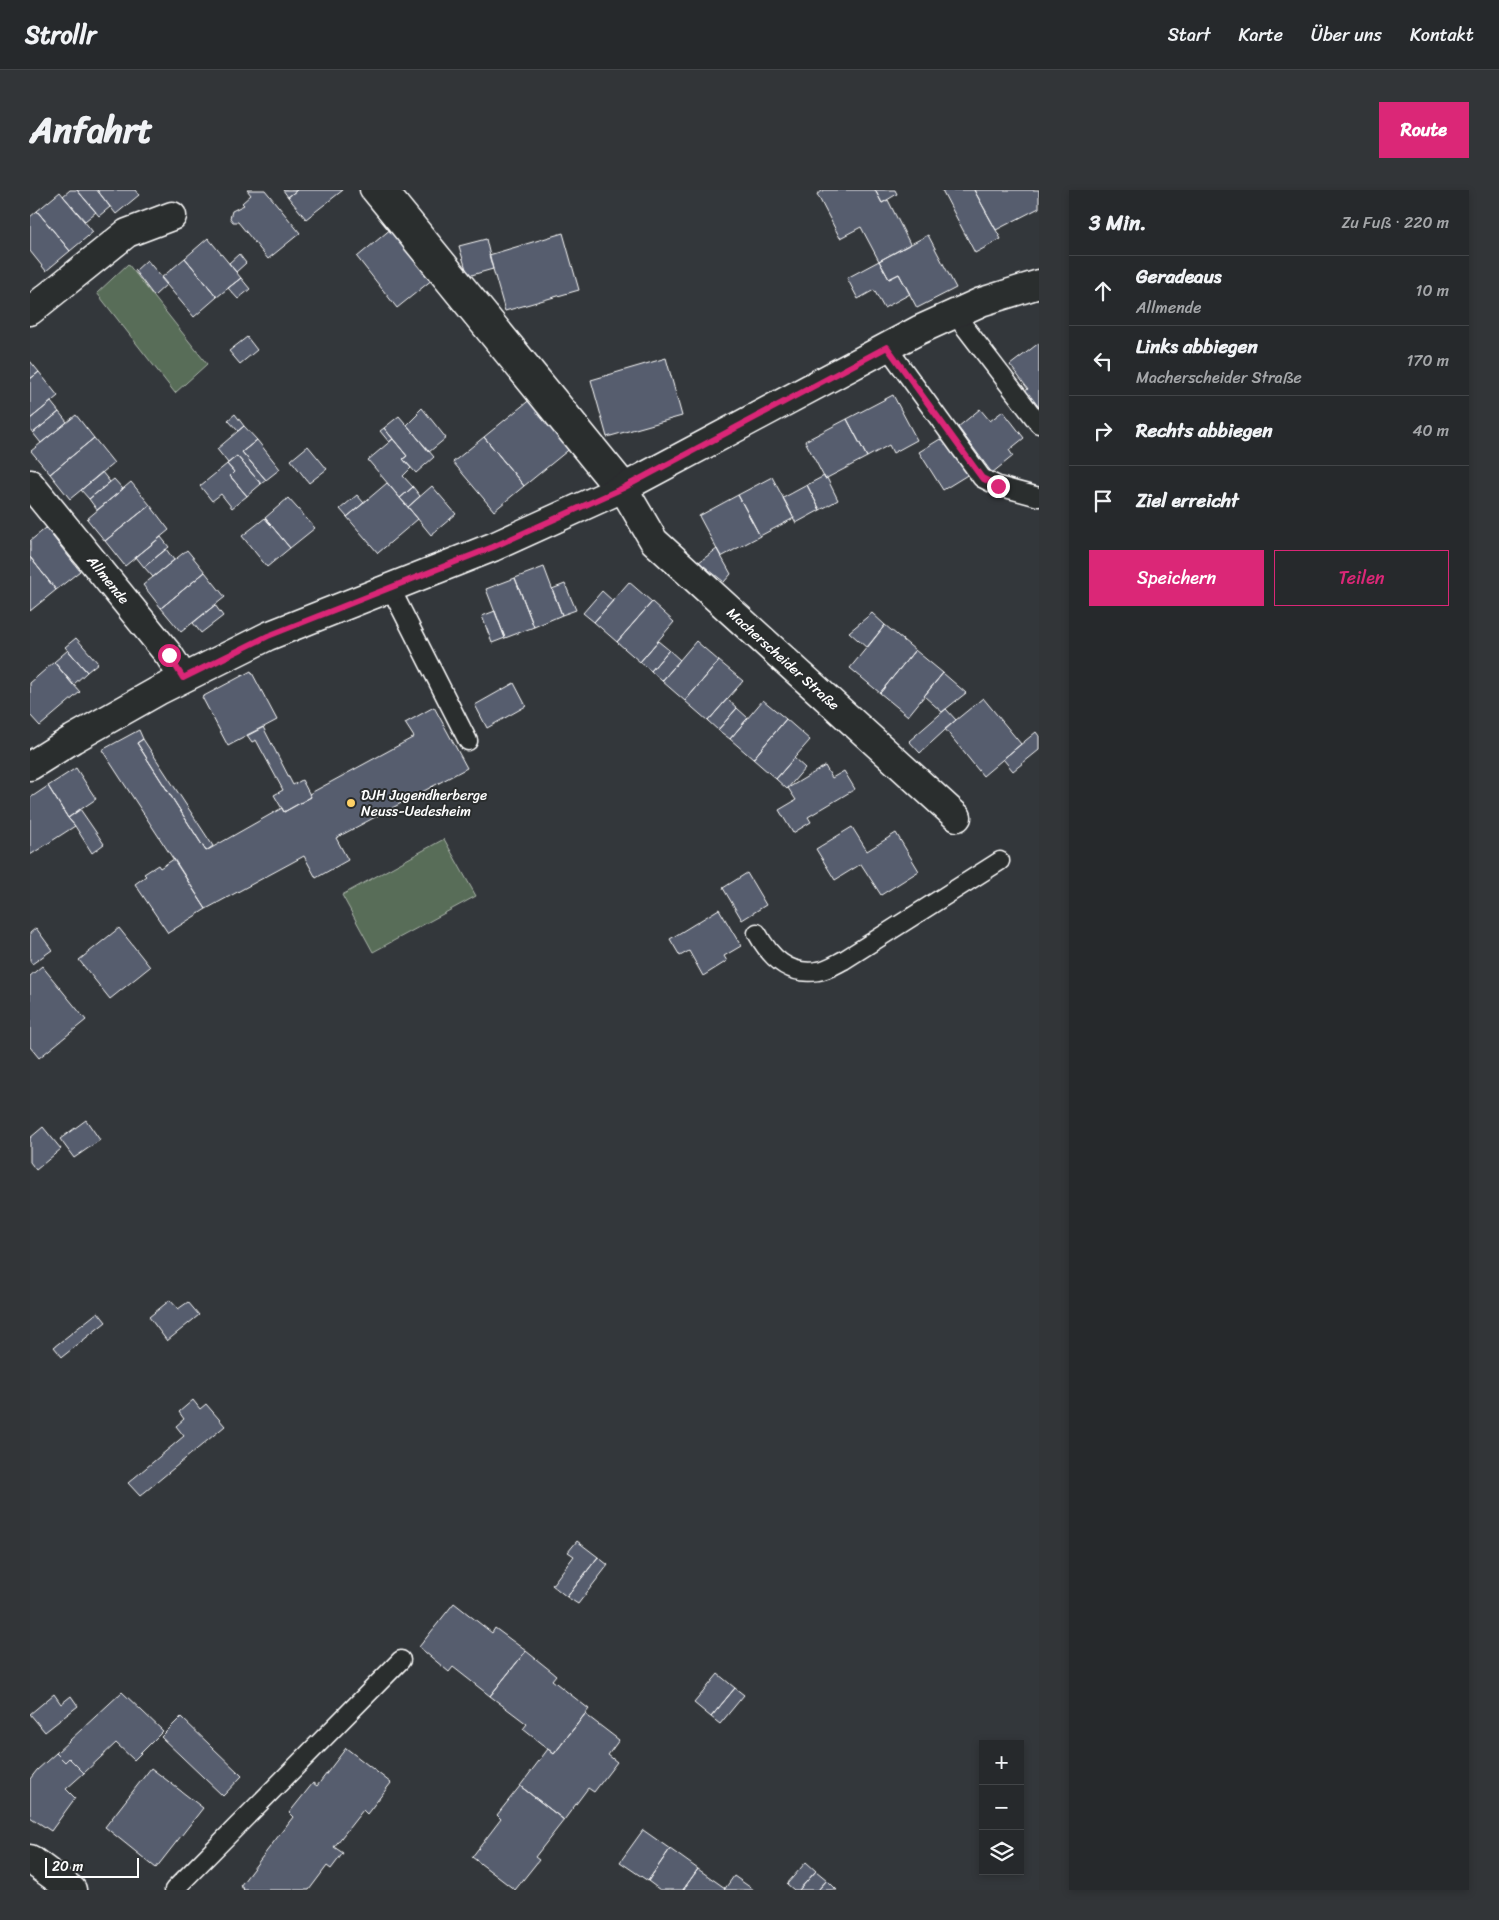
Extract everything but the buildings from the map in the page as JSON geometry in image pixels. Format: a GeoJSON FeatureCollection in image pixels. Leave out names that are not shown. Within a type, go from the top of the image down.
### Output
{"type":"FeatureCollection","features":[{"type":"Feature","properties":{"kind":"street"},"geometry":{"type":"LineString","coordinates":[[30,311],[127,233],[172,216]]}},
{"type":"Feature","properties":{"kind":"street"},"geometry":{"type":"LineString","coordinates":[[30,766],[73,739],[183,678],[268,636],[493,547],[623,489],[887,347],[981,302],[1039,284]]}},
{"type":"Feature","properties":{"kind":"street","name":"Allmende"},"geometry":{"type":"LineString","coordinates":[[30,484],[169,655],[183,678]]}},
{"type":"Feature","properties":{"kind":"street","name":"Macherscheider Straße"},"geometry":{"type":"LineString","coordinates":[[623,489],[654,541],[957,817]]}},
{"type":"Feature","properties":{"kind":"street"},"geometry":{"type":"LineString","coordinates":[[30,1859],[72,1890]]}},
{"type":"Feature","properties":{"kind":"lane"},"geometry":{"type":"LineString","coordinates":[[369,190],[623,489]]}},
{"type":"Feature","properties":{"kind":"lane"},"geometry":{"type":"LineString","coordinates":[[389,190],[623,489]]}},
{"type":"Feature","properties":{"kind":"lane"},"geometry":{"type":"LineString","coordinates":[[954,314],[1039,424]]}},
{"type":"Feature","properties":{"kind":"lane"},"geometry":{"type":"LineString","coordinates":[[887,347],[982,478],[998,486],[1039,497]]}},
{"type":"Feature","properties":{"kind":"lane"},"geometry":{"type":"LineString","coordinates":[[390,587],[468,741]]}},
{"type":"Feature","properties":{"kind":"lane"},"geometry":{"type":"LineString","coordinates":[[756,933],[765,949],[778,962],[791,969],[803,972],[820,971],[844,960],[1000,861]]}},
{"type":"Feature","properties":{"kind":"lane"},"geometry":{"type":"LineString","coordinates":[[174,1890],[401,1660]]}},
{"type":"Feature","properties":{"kind":"green space"},"geometry":{"type":"Polygon","coordinates":[[[128,264],[207,364],[175,393],[97,293],[128,264]]]}},
{"type":"Feature","properties":{"kind":"green space"},"geometry":{"type":"Polygon","coordinates":[[[444,839],[476,896],[373,952],[342,895],[444,839]]]}},
{"type":"Feature","properties":{"kind":"place","name":"DJH Jugendherberge Neuss-Uedesheim"},"geometry":{"type":"Point","coordinates":[351,803]}},
{"type":"Feature","properties":{"kind":"route"},"geometry":{"type":"LineString","coordinates":[[169,655],[183,678],[268,636],[493,547],[623,488],[887,347],[982,478],[998,486]]}}]}
